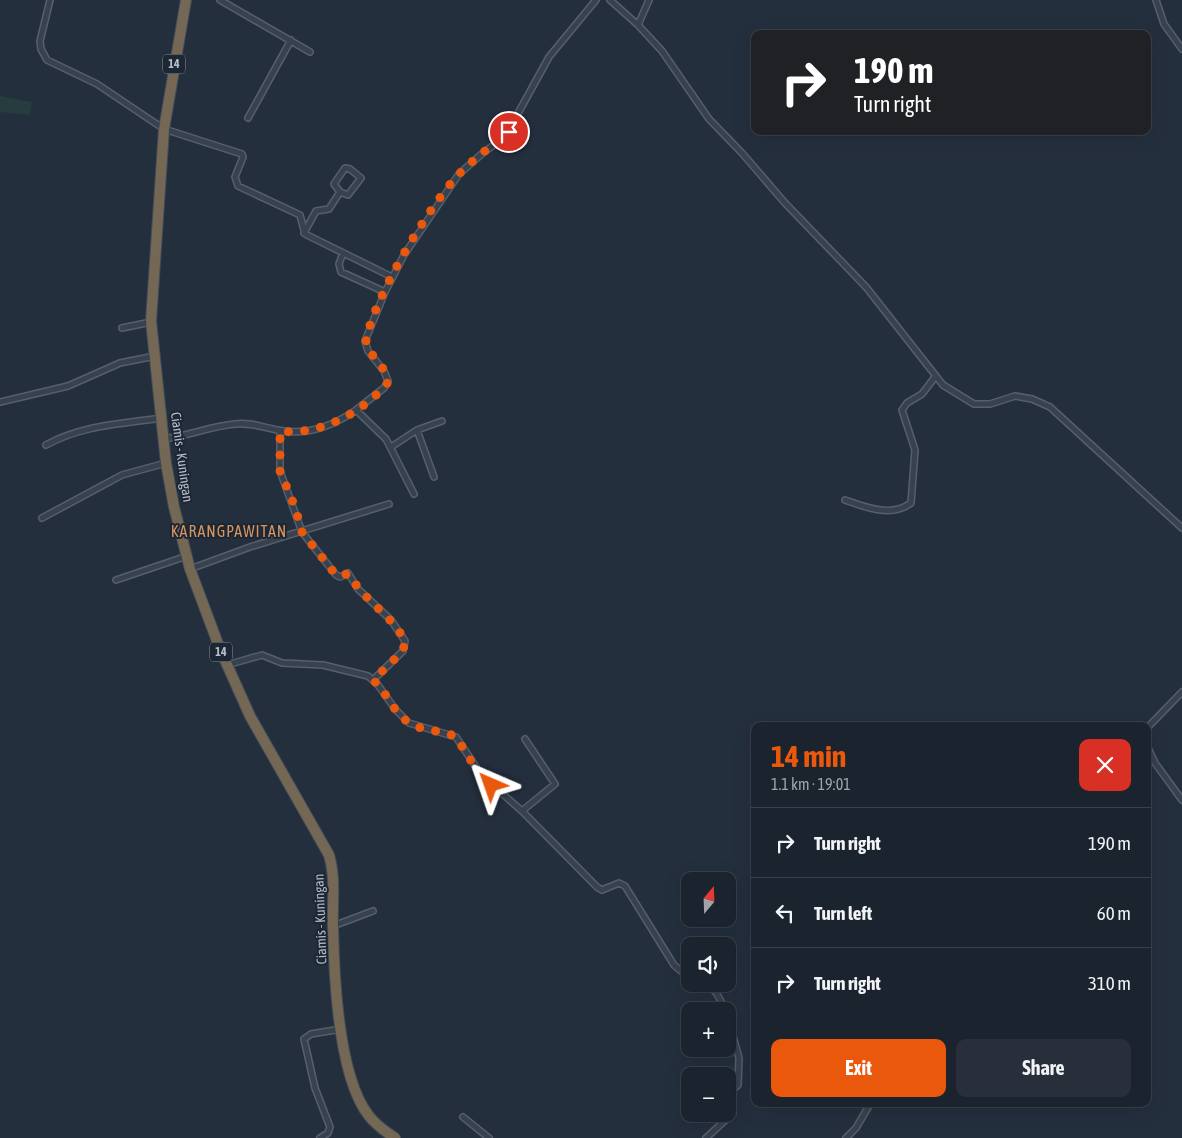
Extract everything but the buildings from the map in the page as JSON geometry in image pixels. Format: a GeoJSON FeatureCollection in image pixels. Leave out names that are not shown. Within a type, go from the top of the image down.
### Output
{"type":"FeatureCollection","features":[{"type":"Feature","properties":{"kind":"highway","name":"Ciamis - Kuningan"},"geometry":{"type":"LineString","coordinates":[[186,0],[164,129],[151,322],[163,439],[174,507],[190,569],[227,665],[250,716],[327,850],[333,874],[333,926],[338,1012],[349,1067],[360,1101],[370,1117],[395,1138]]}},
{"type":"Feature","properties":{"kind":"street"},"geometry":{"type":"LineString","coordinates":[[50,0],[40,42],[40,49],[47,60],[98,84],[164,129],[242,154],[243,156],[235,177],[236,184],[300,216],[304,233],[392,277]]}},
{"type":"Feature","properties":{"kind":"street"},"geometry":{"type":"LineString","coordinates":[[220,0],[310,52]]}},
{"type":"Feature","properties":{"kind":"street"},"geometry":{"type":"LineString","coordinates":[[163,439],[186,436],[244,423],[280,431],[324,428],[356,410],[384,388],[388,381],[384,371],[368,352],[366,341],[392,277],[414,238],[454,180],[484,152],[502,141],[509,132],[549,57],[596,0]]}},
{"type":"Feature","properties":{"kind":"street"},"geometry":{"type":"LineString","coordinates":[[610,0],[638,25],[677,70],[693,98],[710,119],[785,203],[866,287],[935,377],[952,392],[974,404],[990,404],[1015,396],[1032,399],[1050,407],[1170,514],[1182,528]]}},
{"type":"Feature","properties":{"kind":"street"},"geometry":{"type":"LineString","coordinates":[[638,25],[650,0]]}},
{"type":"Feature","properties":{"kind":"street"},"geometry":{"type":"LineString","coordinates":[[1156,0],[1164,24],[1182,49]]}},
{"type":"Feature","properties":{"kind":"street"},"geometry":{"type":"LineString","coordinates":[[248,118],[291,40]]}},
{"type":"Feature","properties":{"kind":"street"},"geometry":{"type":"LineString","coordinates":[[345,168],[349,168],[361,180],[349,195],[340,192],[334,186],[334,182],[345,168]]}},
{"type":"Feature","properties":{"kind":"street"},"geometry":{"type":"LineString","coordinates":[[304,233],[316,211],[329,209],[340,192]]}},
{"type":"Feature","properties":{"kind":"street"},"geometry":{"type":"LineString","coordinates":[[343,253],[339,264],[341,272],[385,292]]}},
{"type":"Feature","properties":{"kind":"street"},"geometry":{"type":"LineString","coordinates":[[122,328],[151,322]]}},
{"type":"Feature","properties":{"kind":"street"},"geometry":{"type":"LineString","coordinates":[[0,402],[68,386],[120,363],[155,356]]}},
{"type":"Feature","properties":{"kind":"street"},"geometry":{"type":"LineString","coordinates":[[845,500],[875,510],[885,511],[911,503],[915,450],[902,410],[906,403],[922,394],[935,377]]}},
{"type":"Feature","properties":{"kind":"street"},"geometry":{"type":"LineString","coordinates":[[356,410],[386,439],[414,494]]}},
{"type":"Feature","properties":{"kind":"street"},"geometry":{"type":"LineString","coordinates":[[46,444],[84,429],[162,418]]}},
{"type":"Feature","properties":{"kind":"street"},"geometry":{"type":"LineString","coordinates":[[391,447],[417,430],[442,421]]}},
{"type":"Feature","properties":{"kind":"street"},"geometry":{"type":"LineString","coordinates":[[417,430],[434,476]]}},
{"type":"Feature","properties":{"kind":"street"},"geometry":{"type":"LineString","coordinates":[[280,431],[280,471],[295,507],[302,532],[336,575],[349,574],[358,589],[391,620],[405,641],[403,651],[373,680]]}},
{"type":"Feature","properties":{"kind":"street"},"geometry":{"type":"LineString","coordinates":[[42,518],[109,480],[131,471],[166,463]]}},
{"type":"Feature","properties":{"kind":"street"},"geometry":{"type":"LineString","coordinates":[[190,569],[250,547],[389,504]]}},
{"type":"Feature","properties":{"kind":"street"},"geometry":{"type":"LineString","coordinates":[[116,580],[187,556]]}},
{"type":"Feature","properties":{"kind":"street"},"geometry":{"type":"LineString","coordinates":[[227,665],[262,655],[282,663],[341,668],[373,680],[383,690],[395,710],[409,723],[456,737],[482,776],[522,811],[597,887],[602,890],[619,883],[625,886],[674,965],[681,971]]}},
{"type":"Feature","properties":{"kind":"street"},"geometry":{"type":"LineString","coordinates":[[1151,724],[1182,692]]}},
{"type":"Feature","properties":{"kind":"street"},"geometry":{"type":"LineString","coordinates":[[522,811],[556,784],[525,739]]}},
{"type":"Feature","properties":{"kind":"street"},"geometry":{"type":"LineString","coordinates":[[1151,760],[1182,800]]}},
{"type":"Feature","properties":{"kind":"street"},"geometry":{"type":"LineString","coordinates":[[333,926],[373,911]]}},
{"type":"Feature","properties":{"kind":"street"},"geometry":{"type":"LineString","coordinates":[[320,1138],[326,1135],[330,1127],[315,1088],[304,1039],[310,1034],[342,1028]]}},
{"type":"Feature","properties":{"kind":"street"},"geometry":{"type":"LineString","coordinates":[[736,1049],[739,1060],[738,1087],[736,1088]]}},
{"type":"Feature","properties":{"kind":"street"},"geometry":{"type":"LineString","coordinates":[[846,1138],[856,1128],[868,1107]]}},
{"type":"Feature","properties":{"kind":"street"},"geometry":{"type":"LineString","coordinates":[[463,1117],[489,1138]]}},
{"type":"Feature","properties":{"kind":"street"},"geometry":{"type":"LineString","coordinates":[[706,1138],[724,1122]]}},
{"type":"Feature","properties":{"kind":"green space"},"geometry":{"type":"Polygon","coordinates":[[[0,96],[32,102],[30,115],[0,112],[0,96]]]}},
{"type":"Feature","properties":{"kind":"district","name":"KARANGPAWITAN"},"geometry":{"type":"Point","coordinates":[229,531]}},
{"type":"Feature","properties":{"kind":"route"},"geometry":{"type":"LineString","coordinates":[[491,785],[465,754],[456,737],[409,723],[400,716],[383,690],[373,680],[403,651],[406,645],[405,641],[391,620],[358,589],[349,574],[347,572],[338,577],[302,532],[295,507],[280,471],[279,455],[280,431],[324,428],[351,414],[387,384],[387,377],[368,352],[366,341],[367,334],[392,277],[414,238],[449,186],[484,152],[502,141],[509,132]]}}]}
